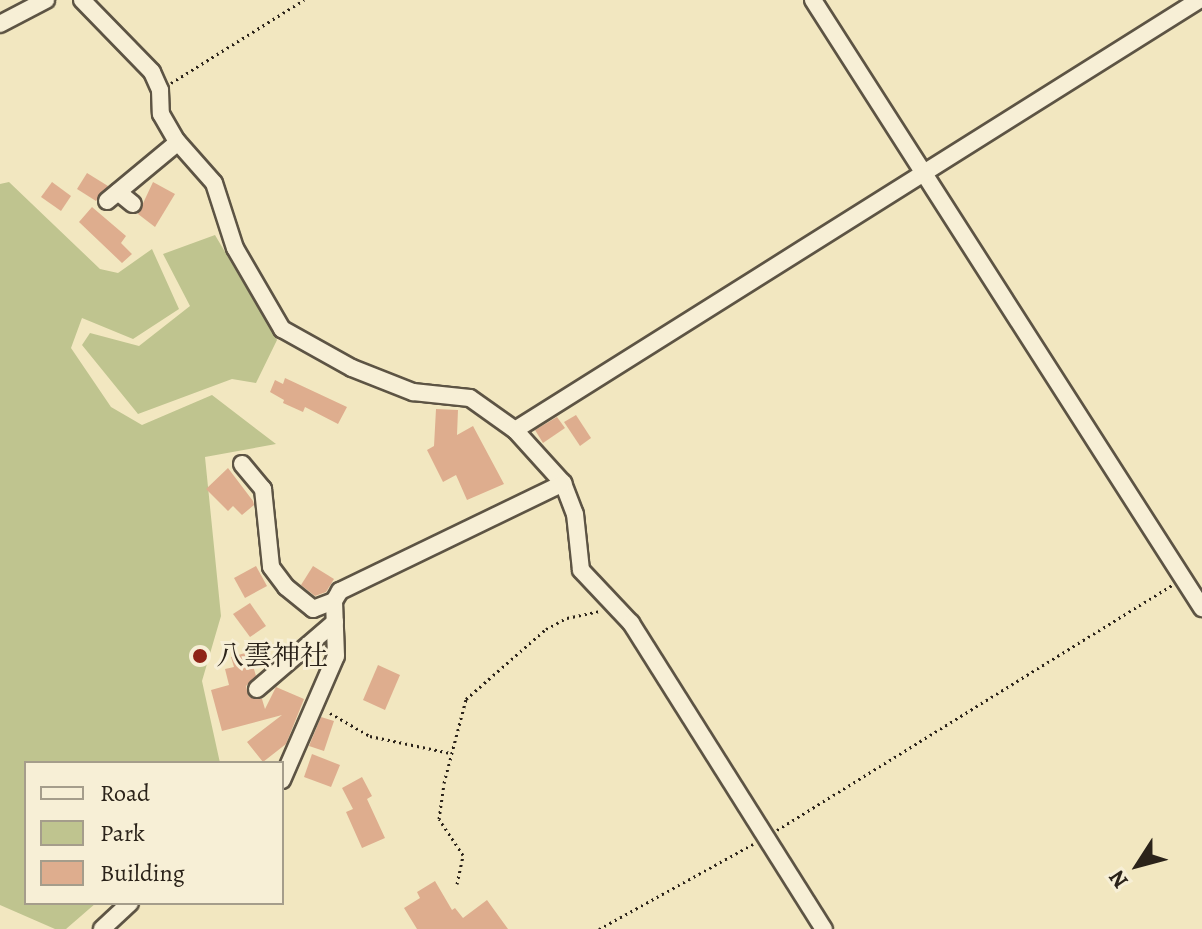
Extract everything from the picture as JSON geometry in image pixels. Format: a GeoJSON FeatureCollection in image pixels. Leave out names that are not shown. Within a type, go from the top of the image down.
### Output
{"type":"FeatureCollection","features":[{"type":"Feature","properties":{"kind":"street"},"geometry":{"type":"LineString","coordinates":[[0,24],[46,0]]}},
{"type":"Feature","properties":{"kind":"street"},"geometry":{"type":"LineString","coordinates":[[82,0],[152,72],[160,90],[161,114],[178,142],[214,183],[235,248],[282,329],[352,368],[413,392],[470,398],[515,430],[563,483],[575,514],[581,570],[631,623],[824,929]]}},
{"type":"Feature","properties":{"kind":"street"},"geometry":{"type":"LineString","coordinates":[[813,0],[1202,608]]}},
{"type":"Feature","properties":{"kind":"street"},"geometry":{"type":"LineString","coordinates":[[515,430],[1199,0]]}},
{"type":"Feature","properties":{"kind":"street"},"geometry":{"type":"LineString","coordinates":[[133,204],[112,197],[178,142]]}},
{"type":"Feature","properties":{"kind":"street"},"geometry":{"type":"LineString","coordinates":[[242,464],[263,489],[271,567],[286,587],[313,609],[334,601]]}},
{"type":"Feature","properties":{"kind":"street"},"geometry":{"type":"LineString","coordinates":[[284,776],[336,656],[334,601],[340,591],[563,483]]}},
{"type":"Feature","properties":{"kind":"street"},"geometry":{"type":"LineString","coordinates":[[257,689],[335,622]]}},
{"type":"Feature","properties":{"kind":"street"},"geometry":{"type":"LineString","coordinates":[[102,929],[128,905]]}},
{"type":"Feature","properties":{"kind":"path"},"geometry":{"type":"LineString","coordinates":[[160,90],[304,0]]}},
{"type":"Feature","properties":{"kind":"path"},"geometry":{"type":"LineString","coordinates":[[599,929],[766,837],[1183,578]]}},
{"type":"Feature","properties":{"kind":"path"},"geometry":{"type":"LineString","coordinates":[[457,884],[463,855],[439,819],[451,753],[466,699],[546,629],[567,618],[597,611],[619,612]]}},
{"type":"Feature","properties":{"kind":"path"},"geometry":{"type":"LineString","coordinates":[[316,705],[370,736],[451,753]]}},
{"type":"Feature","properties":{"kind":"green space"},"geometry":{"type":"Polygon","coordinates":[[[9,182],[100,269],[118,273],[152,249],[179,309],[133,339],[82,318],[71,348],[111,407],[142,425],[212,395],[276,444],[205,457],[221,616],[202,681],[220,761],[24,761],[24,905],[94,905],[66,929],[55,929],[0,905],[0,184],[9,182]]]}},
{"type":"Feature","properties":{"kind":"green space"},"geometry":{"type":"Polygon","coordinates":[[[215,235],[277,340],[256,383],[232,379],[138,414],[82,345],[90,333],[139,346],[190,306],[163,254],[215,235]]]}},
{"type":"Feature","properties":{"kind":"building"},"geometry":{"type":"Polygon","coordinates":[[[87,173],[108,186],[96,201],[77,189],[87,173]]]}},
{"type":"Feature","properties":{"kind":"building"},"geometry":{"type":"Polygon","coordinates":[[[52,182],[71,196],[61,211],[41,197],[52,182]]]}},
{"type":"Feature","properties":{"kind":"building"},"geometry":{"type":"Polygon","coordinates":[[[153,182],[175,194],[155,227],[138,214],[153,182]]]}},
{"type":"Feature","properties":{"kind":"building"},"geometry":{"type":"Polygon","coordinates":[[[92,207],[126,236],[121,243],[132,254],[122,263],[79,222],[92,207]]]}},
{"type":"Feature","properties":{"kind":"building"},"geometry":{"type":"Polygon","coordinates":[[[285,378],[347,407],[338,424],[305,407],[303,412],[283,403],[284,400],[270,392],[275,380],[283,384],[285,378]]]}},
{"type":"Feature","properties":{"kind":"building"},"geometry":{"type":"Polygon","coordinates":[[[436,409],[458,410],[457,435],[473,426],[504,484],[467,500],[456,475],[443,482],[427,450],[434,446],[436,409]]]}},
{"type":"Feature","properties":{"kind":"building"},"geometry":{"type":"Polygon","coordinates":[[[576,415],[591,438],[580,446],[564,422],[576,415]]]}},
{"type":"Feature","properties":{"kind":"building"},"geometry":{"type":"Polygon","coordinates":[[[557,417],[565,428],[543,443],[535,430],[557,417]]]}},
{"type":"Feature","properties":{"kind":"building"},"geometry":{"type":"Polygon","coordinates":[[[228,468],[253,501],[254,505],[242,515],[233,506],[228,511],[206,489],[228,468]]]}},
{"type":"Feature","properties":{"kind":"building"},"geometry":{"type":"Polygon","coordinates":[[[256,566],[267,586],[245,598],[234,578],[256,566]]]}},
{"type":"Feature","properties":{"kind":"building"},"geometry":{"type":"Polygon","coordinates":[[[313,566],[334,579],[326,592],[315,596],[301,585],[313,566]]]}},
{"type":"Feature","properties":{"kind":"building"},"geometry":{"type":"Polygon","coordinates":[[[250,603],[266,626],[250,637],[233,614],[250,603]]]}},
{"type":"Feature","properties":{"kind":"building"},"geometry":{"type":"Polygon","coordinates":[[[249,652],[256,676],[246,686],[249,697],[262,699],[265,709],[276,687],[304,699],[286,744],[264,761],[247,742],[282,715],[222,731],[211,690],[229,685],[225,669],[234,667],[231,657],[249,652]]]}},
{"type":"Feature","properties":{"kind":"building"},"geometry":{"type":"Polygon","coordinates":[[[378,665],[400,675],[385,710],[363,700],[378,665]]]}},
{"type":"Feature","properties":{"kind":"building"},"geometry":{"type":"Polygon","coordinates":[[[321,717],[334,721],[324,751],[309,746],[321,717]]]}},
{"type":"Feature","properties":{"kind":"building"},"geometry":{"type":"Polygon","coordinates":[[[312,754],[340,765],[331,787],[304,777],[312,754]]]}},
{"type":"Feature","properties":{"kind":"building"},"geometry":{"type":"Polygon","coordinates":[[[362,777],[372,796],[367,799],[385,838],[362,848],[346,812],[353,809],[342,788],[362,777]]]}},
{"type":"Feature","properties":{"kind":"building"},"geometry":{"type":"Polygon","coordinates":[[[435,881],[452,910],[455,908],[463,918],[487,900],[508,929],[417,929],[404,908],[420,898],[417,892],[435,881]]]}},
{"type":"Feature","properties":{"kind":"place","name":"八雲神社"},"geometry":{"type":"Point","coordinates":[200,656]}}]}
